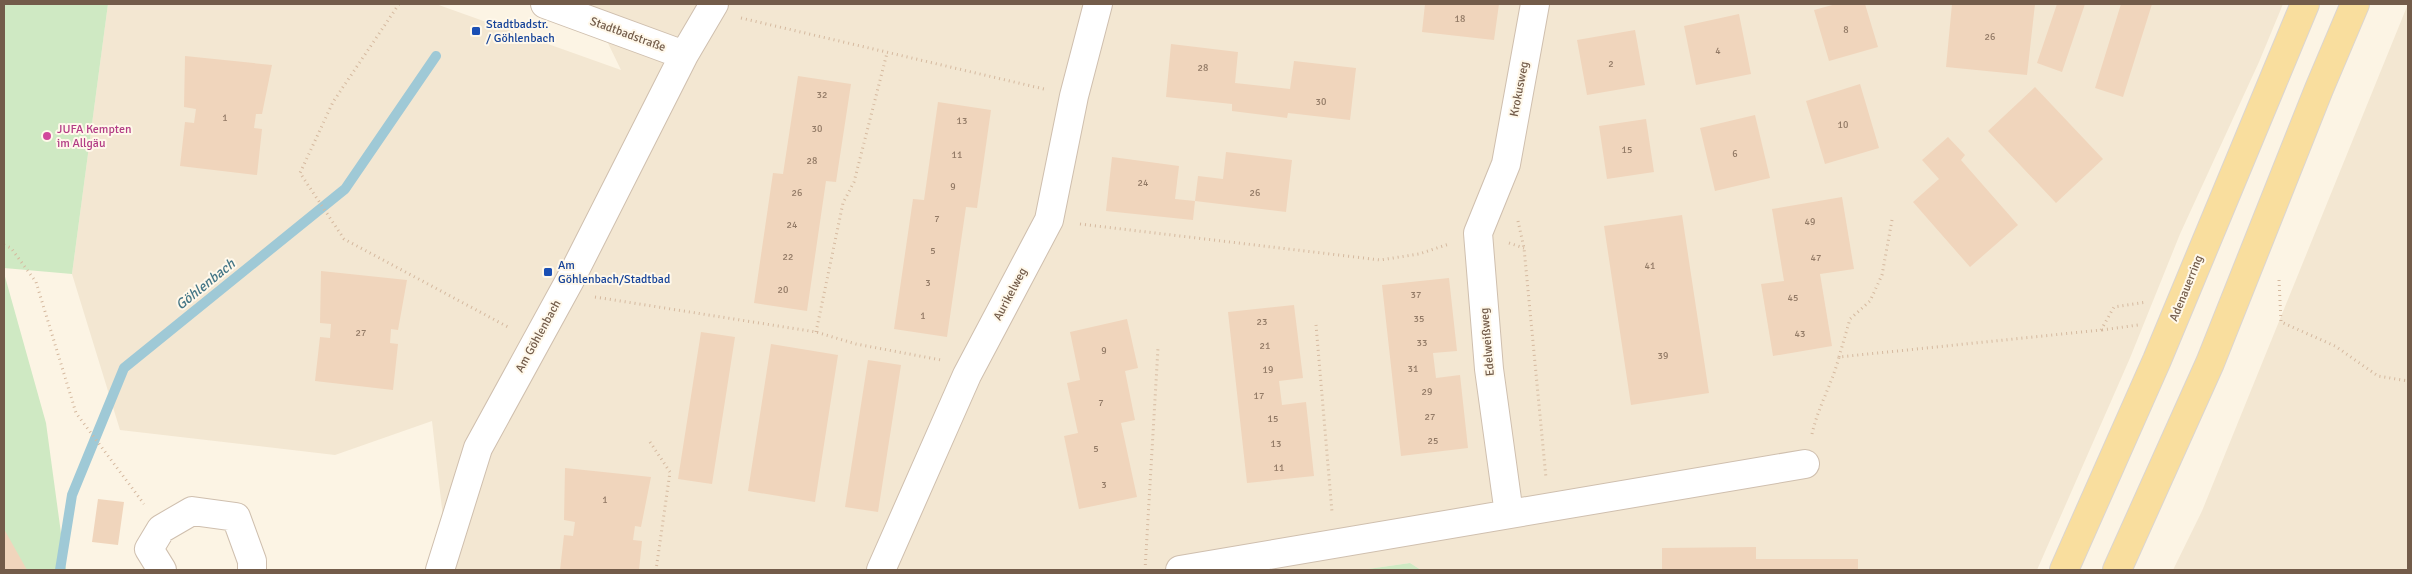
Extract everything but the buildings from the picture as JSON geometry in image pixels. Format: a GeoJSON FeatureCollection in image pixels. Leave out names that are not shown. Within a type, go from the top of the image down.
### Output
{"type":"FeatureCollection","features":[{"type":"Feature","properties":{"kind":"main road","name":"Adenauerring"},"geometry":{"type":"LineString","coordinates":[[2064,570],[2104,484],[2305,4]]}},
{"type":"Feature","properties":{"kind":"main road"},"geometry":{"type":"LineString","coordinates":[[2117,570],[2210,363],[2319,89],[2355,4]]}},
{"type":"Feature","properties":{"kind":"street","name":"Stadtbadstraße"},"geometry":{"type":"LineString","coordinates":[[544,4],[684,55]]}},
{"type":"Feature","properties":{"kind":"street","name":"Aurikelweg"},"geometry":{"type":"LineString","coordinates":[[881,570],[972,366],[1049,220],[1074,96],[1098,4]]}},
{"type":"Feature","properties":{"kind":"street","name":"Krokusweg"},"geometry":{"type":"LineString","coordinates":[[1500,173],[1506,164],[1536,4]]}},
{"type":"Feature","properties":{"kind":"street","name":"Am Göhlenbach"},"geometry":{"type":"LineString","coordinates":[[440,570],[478,448],[562,292],[684,55],[713,7]]}},
{"type":"Feature","properties":{"kind":"street","name":"Edelweißweg"},"geometry":{"type":"LineString","coordinates":[[1500,173],[1478,233],[1489,369],[1509,514]]}},
{"type":"Feature","properties":{"kind":"street"},"geometry":{"type":"LineString","coordinates":[[1180,570],[1805,464]]}},
{"type":"Feature","properties":{"kind":"street"},"geometry":{"type":"LineString","coordinates":[[162,570],[149,549],[161,529],[192,511],[236,517],[252,561],[252,570]]}},
{"type":"Feature","properties":{"kind":"path"},"geometry":{"type":"LineString","coordinates":[[399,4],[333,102],[300,173],[344,239],[535,341]]}},
{"type":"Feature","properties":{"kind":"path"},"geometry":{"type":"LineString","coordinates":[[713,7],[887,53],[1074,96]]}},
{"type":"Feature","properties":{"kind":"path"},"geometry":{"type":"LineString","coordinates":[[816,332],[842,203],[854,182],[887,53]]}},
{"type":"Feature","properties":{"kind":"path"},"geometry":{"type":"LineString","coordinates":[[1049,220],[1380,260],[1419,254],[1478,233]]}},
{"type":"Feature","properties":{"kind":"path"},"geometry":{"type":"LineString","coordinates":[[1518,220],[1524,248],[1549,508]]}},
{"type":"Feature","properties":{"kind":"path"},"geometry":{"type":"LineString","coordinates":[[1805,464],[1817,412],[1835,373],[1850,319],[1870,301],[1882,275],[1892,220]]}},
{"type":"Feature","properties":{"kind":"path"},"geometry":{"type":"LineString","coordinates":[[4,245],[11,248],[36,282],[76,414],[117,466],[161,529]]}},
{"type":"Feature","properties":{"kind":"path"},"geometry":{"type":"LineString","coordinates":[[562,292],[816,332],[856,344],[972,366]]}},
{"type":"Feature","properties":{"kind":"path"},"geometry":{"type":"LineString","coordinates":[[2102,330],[2114,307],[2182,296]]}},
{"type":"Feature","properties":{"kind":"path"},"geometry":{"type":"LineString","coordinates":[[2281,322],[2335,346],[2378,376],[2408,381]]}},
{"type":"Feature","properties":{"kind":"path"},"geometry":{"type":"LineString","coordinates":[[1839,357],[2144,324]]}},
{"type":"Feature","properties":{"kind":"path"},"geometry":{"type":"LineString","coordinates":[[1316,325],[1334,543]]}},
{"type":"Feature","properties":{"kind":"path"},"geometry":{"type":"LineString","coordinates":[[1145,570],[1158,348]]}},
{"type":"Feature","properties":{"kind":"path"},"geometry":{"type":"LineString","coordinates":[[650,442],[670,472],[656,570]]}},
{"type":"Feature","properties":{"kind":"shaded area"},"geometry":{"type":"Polygon","coordinates":[[[108,4],[436,4],[621,70],[589,4],[2283,4],[2259,62],[2180,234],[2130,358],[2037,570],[1421,570],[1410,563],[1361,570],[449,570],[432,421],[335,455],[120,430],[72,274],[108,4]]]}},
{"type":"Feature","properties":{"kind":"shaded area"},"geometry":{"type":"Polygon","coordinates":[[[2408,4],[2408,570],[2173,570],[2202,511],[2408,4]]]}},
{"type":"Feature","properties":{"kind":"green space","name":"JUFA Kempten im Allgäu"},"geometry":{"type":"Polygon","coordinates":[[[4,4],[108,4],[72,274],[4,268],[4,4]]]}},
{"type":"Feature","properties":{"kind":"green space"},"geometry":{"type":"Polygon","coordinates":[[[4,273],[46,423],[66,570],[4,570],[4,273]]]}},
{"type":"Feature","properties":{"kind":"green space"},"geometry":{"type":"Polygon","coordinates":[[[1410,563],[1421,570],[1361,570],[1410,563]]]}},
{"type":"Feature","properties":{"kind":"waterway","name":"Göhlenbach"},"geometry":{"type":"LineString","coordinates":[[60,570],[72,495],[124,368],[345,189],[436,56]]}},
{"type":"Feature","properties":{"kind":"place","name":"Stadtbadstr. / Göhlenbach"},"geometry":{"type":"Point","coordinates":[476,31]}},
{"type":"Feature","properties":{"kind":"place","name":"JUFA Kempten im Allgäu"},"geometry":{"type":"Point","coordinates":[47,136]}},
{"type":"Feature","properties":{"kind":"place","name":"Am Göhlenbach/Stadtbad"},"geometry":{"type":"Point","coordinates":[548,272]}}]}
